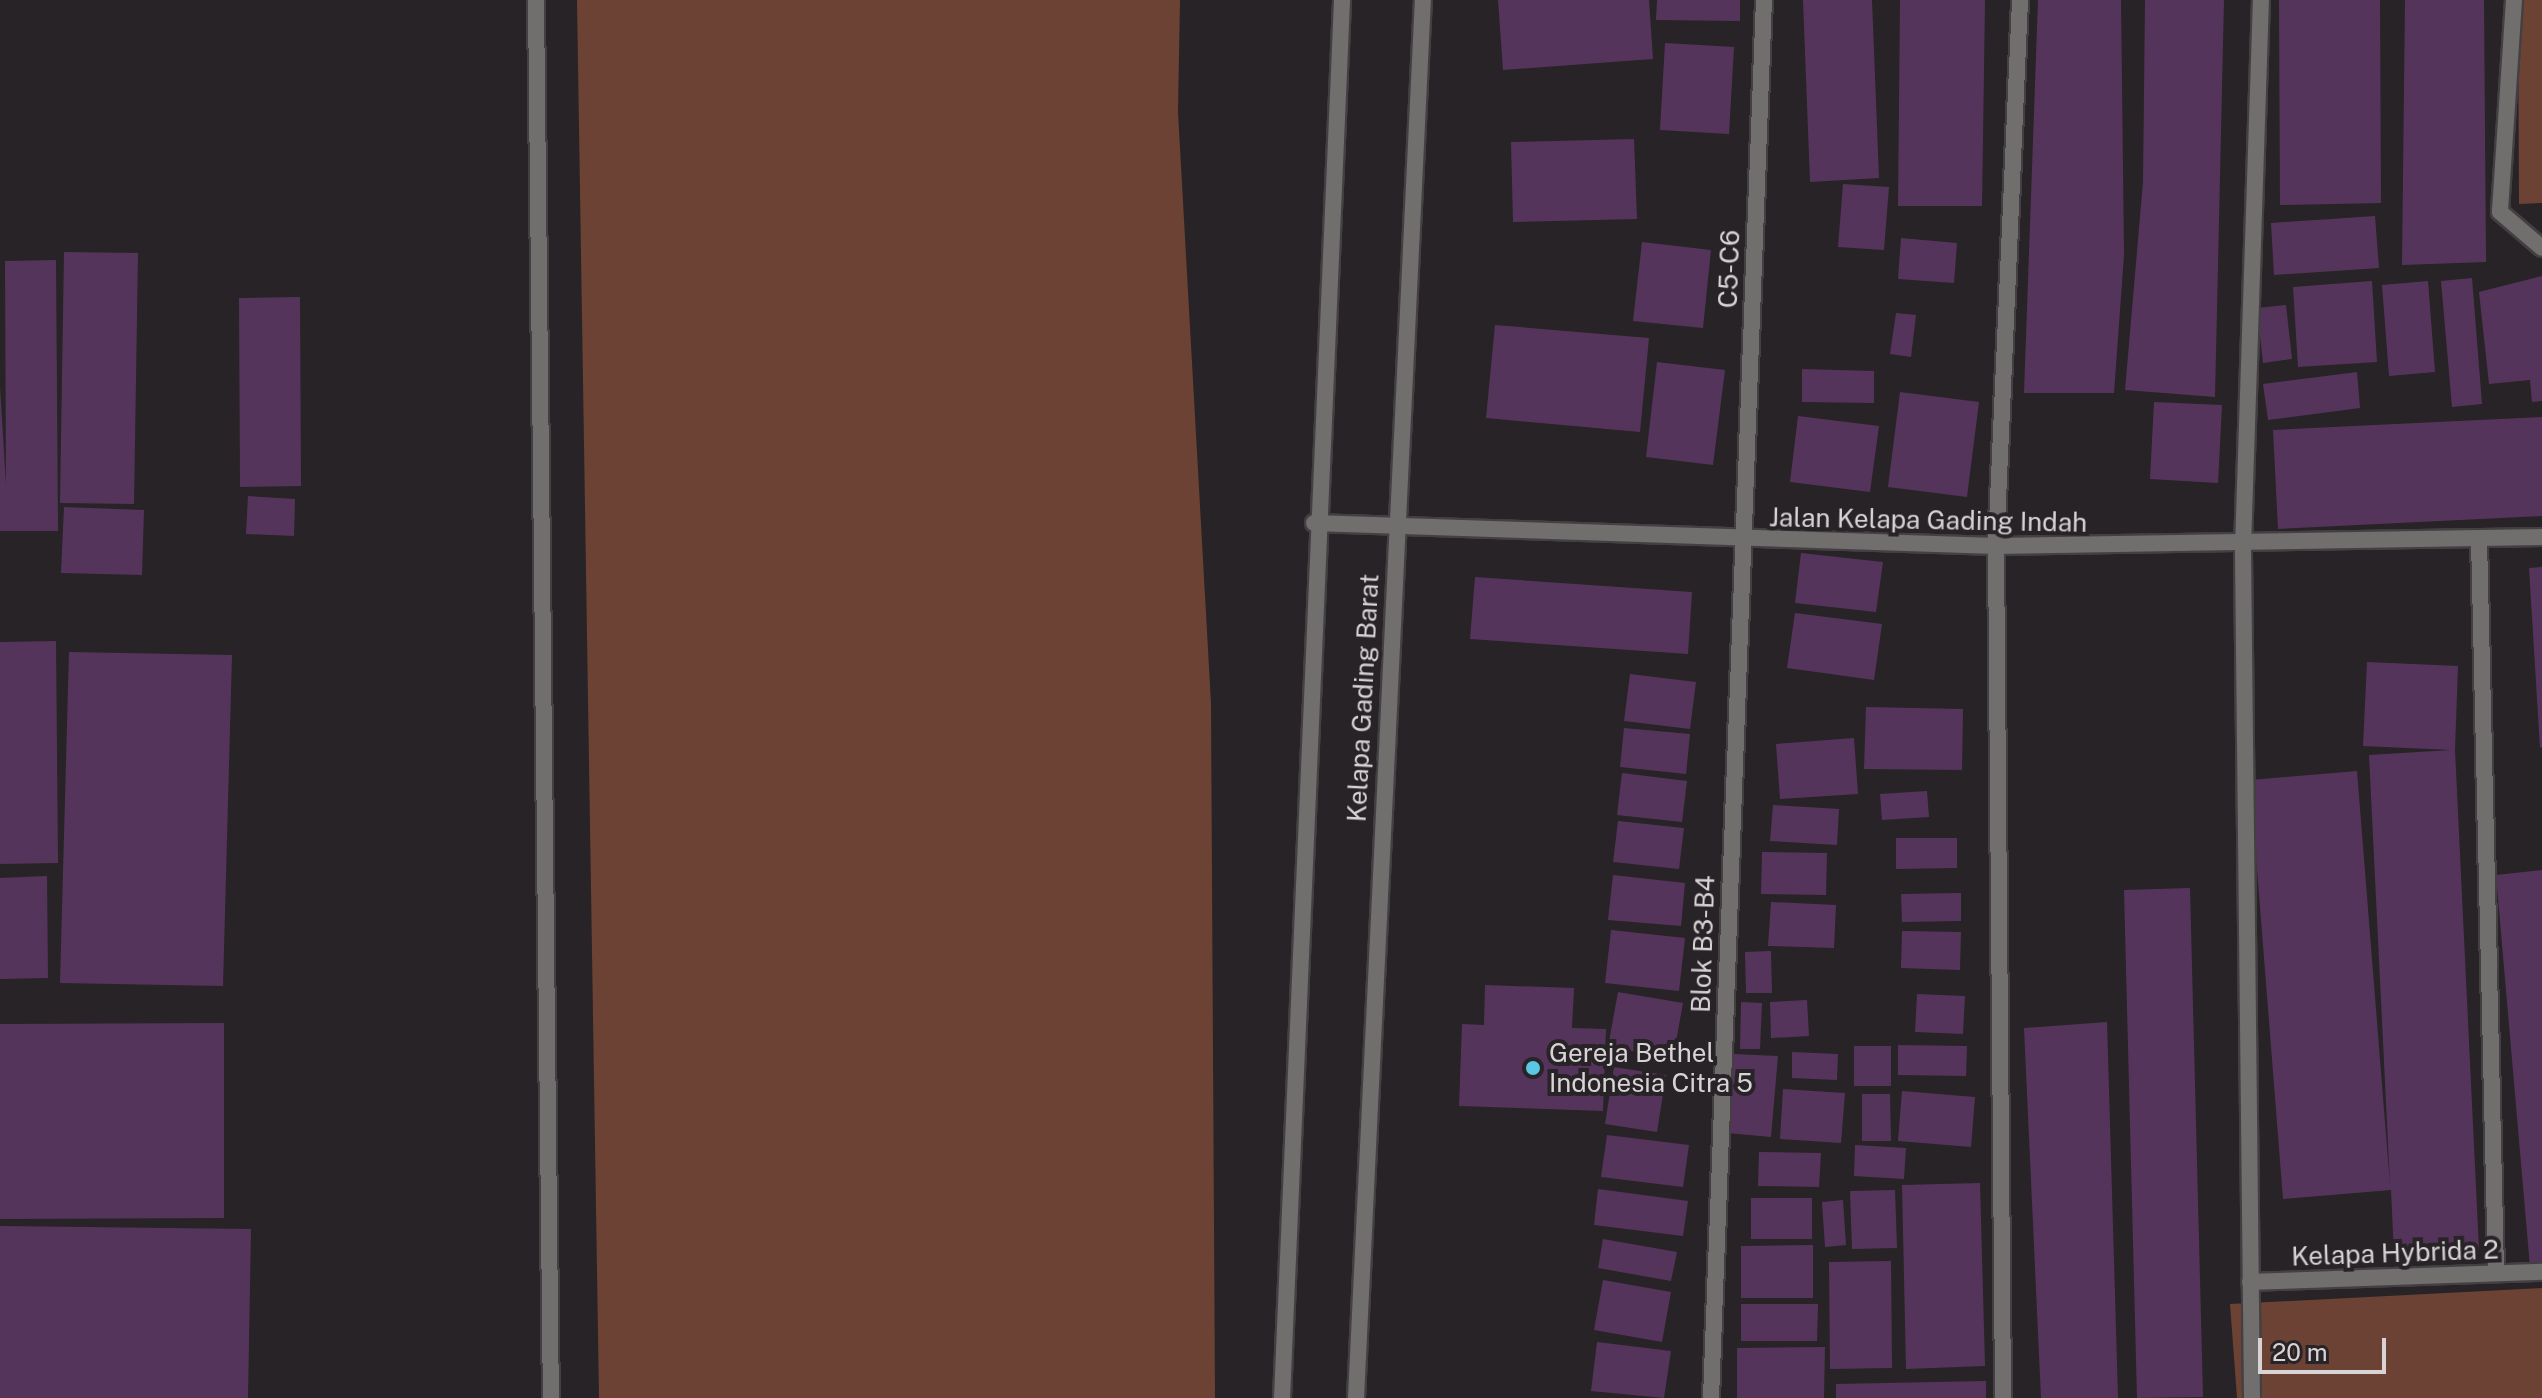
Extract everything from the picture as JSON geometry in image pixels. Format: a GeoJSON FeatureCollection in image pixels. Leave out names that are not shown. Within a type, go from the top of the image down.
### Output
{"type":"FeatureCollection","features":[{"type":"Feature","properties":{"kind":"street"},"geometry":{"type":"LineString","coordinates":[[536,0],[551,1398]]}},
{"type":"Feature","properties":{"kind":"street"},"geometry":{"type":"LineString","coordinates":[[1282,1398],[1314,523],[1342,0]]}},
{"type":"Feature","properties":{"kind":"street","name":"Kelapa Gading Barat"},"geometry":{"type":"LineString","coordinates":[[1356,1398],[1395,523],[1423,0]]}},
{"type":"Feature","properties":{"kind":"street","name":"C5-C6"},"geometry":{"type":"LineString","coordinates":[[1741,540],[1764,0]]}},
{"type":"Feature","properties":{"kind":"street"},"geometry":{"type":"LineString","coordinates":[[2003,1398],[1996,546],[2020,0]]}},
{"type":"Feature","properties":{"kind":"street"},"geometry":{"type":"LineString","coordinates":[[2252,1398],[2243,547],[2261,0]]}},
{"type":"Feature","properties":{"kind":"street"},"geometry":{"type":"LineString","coordinates":[[2514,0],[2500,212],[2518,235],[2542,248]]}},
{"type":"Feature","properties":{"kind":"street","name":"Jalan Kelapa Gading Indah"},"geometry":{"type":"LineString","coordinates":[[1314,523],[1395,523],[1741,540],[1996,546],[2243,547],[2542,537]]}},
{"type":"Feature","properties":{"kind":"street"},"geometry":{"type":"LineString","coordinates":[[2479,539],[2496,1273]]}},
{"type":"Feature","properties":{"kind":"street","name":"Blok B3-B4"},"geometry":{"type":"LineString","coordinates":[[1711,1398],[1741,540]]}},
{"type":"Feature","properties":{"kind":"street","name":"Kelapa Hybrida 2"},"geometry":{"type":"LineString","coordinates":[[2250,1282],[2542,1272]]}},
{"type":"Feature","properties":{"kind":"shaded area"},"geometry":{"type":"Polygon","coordinates":[[[577,0],[1180,0],[1178,112],[1211,703],[1215,1398],[599,1398],[577,0]]]}},
{"type":"Feature","properties":{"kind":"shaded area"},"geometry":{"type":"Polygon","coordinates":[[[2518,0],[2542,0],[2542,203],[2519,204],[2518,0]]]}},
{"type":"Feature","properties":{"kind":"shaded area"},"geometry":{"type":"Polygon","coordinates":[[[2542,1288],[2542,1398],[2237,1398],[2230,1304],[2542,1288]]]}},
{"type":"Feature","properties":{"kind":"building"},"geometry":{"type":"Polygon","coordinates":[[[1498,0],[1649,0],[1653,59],[1503,70],[1498,0]]]}},
{"type":"Feature","properties":{"kind":"building"},"geometry":{"type":"Polygon","coordinates":[[[1657,0],[1740,0],[1740,21],[1656,20],[1657,0]]]}},
{"type":"Feature","properties":{"kind":"building"},"geometry":{"type":"Polygon","coordinates":[[[1803,0],[1872,0],[1879,178],[1810,182],[1803,0]]]}},
{"type":"Feature","properties":{"kind":"building"},"geometry":{"type":"Polygon","coordinates":[[[1900,0],[1985,0],[1982,206],[1898,206],[1900,0]]]}},
{"type":"Feature","properties":{"kind":"building"},"geometry":{"type":"Polygon","coordinates":[[[2038,0],[2121,0],[2124,255],[2114,393],[2024,393],[2038,0]]]}},
{"type":"Feature","properties":{"kind":"building"},"geometry":{"type":"Polygon","coordinates":[[[2145,0],[2224,0],[2215,397],[2125,390],[2143,182],[2145,0]]]}},
{"type":"Feature","properties":{"kind":"building"},"geometry":{"type":"Polygon","coordinates":[[[2279,0],[2380,0],[2381,203],[2280,205],[2279,0]]]}},
{"type":"Feature","properties":{"kind":"building"},"geometry":{"type":"Polygon","coordinates":[[[2405,0],[2484,0],[2486,262],[2402,265],[2405,0]]]}},
{"type":"Feature","properties":{"kind":"building"},"geometry":{"type":"Polygon","coordinates":[[[1665,43],[1734,47],[1729,134],[1660,130],[1665,43]]]}},
{"type":"Feature","properties":{"kind":"building"},"geometry":{"type":"Polygon","coordinates":[[[1634,139],[1637,219],[1513,222],[1511,142],[1634,139]]]}},
{"type":"Feature","properties":{"kind":"building"},"geometry":{"type":"Polygon","coordinates":[[[1843,184],[1889,187],[1884,250],[1838,247],[1843,184]]]}},
{"type":"Feature","properties":{"kind":"building"},"geometry":{"type":"Polygon","coordinates":[[[2375,216],[2379,268],[2274,275],[2271,223],[2375,216]]]}},
{"type":"Feature","properties":{"kind":"building"},"geometry":{"type":"Polygon","coordinates":[[[1901,238],[1957,243],[1954,283],[1898,279],[1901,238]]]}},
{"type":"Feature","properties":{"kind":"building"},"geometry":{"type":"Polygon","coordinates":[[[1642,242],[1711,250],[1703,328],[1633,321],[1642,242]]]}},
{"type":"Feature","properties":{"kind":"building"},"geometry":{"type":"Polygon","coordinates":[[[64,252],[138,253],[134,504],[60,503],[64,252]]]}},
{"type":"Feature","properties":{"kind":"building"},"geometry":{"type":"Polygon","coordinates":[[[56,260],[58,531],[0,531],[0,386],[6,485],[5,261],[56,260]]]}},
{"type":"Feature","properties":{"kind":"building"},"geometry":{"type":"Polygon","coordinates":[[[2542,276],[2542,401],[2532,402],[2530,380],[2489,384],[2479,292],[2542,276]]]}},
{"type":"Feature","properties":{"kind":"building"},"geometry":{"type":"Polygon","coordinates":[[[2472,278],[2482,404],[2452,407],[2441,281],[2472,278]]]}},
{"type":"Feature","properties":{"kind":"building"},"geometry":{"type":"Polygon","coordinates":[[[2372,281],[2377,362],[2298,367],[2293,287],[2372,281]]]}},
{"type":"Feature","properties":{"kind":"building"},"geometry":{"type":"Polygon","coordinates":[[[2428,281],[2435,372],[2389,376],[2382,285],[2428,281]]]}},
{"type":"Feature","properties":{"kind":"building"},"geometry":{"type":"Polygon","coordinates":[[[300,297],[301,486],[240,487],[239,298],[300,297]]]}},
{"type":"Feature","properties":{"kind":"building"},"geometry":{"type":"Polygon","coordinates":[[[2286,305],[2292,359],[2263,363],[2257,308],[2286,305]]]}},
{"type":"Feature","properties":{"kind":"building"},"geometry":{"type":"Polygon","coordinates":[[[1896,313],[1916,315],[1911,357],[1890,354],[1896,313]]]}},
{"type":"Feature","properties":{"kind":"building"},"geometry":{"type":"Polygon","coordinates":[[[1495,325],[1649,338],[1640,432],[1486,418],[1495,325]]]}},
{"type":"Feature","properties":{"kind":"building"},"geometry":{"type":"Polygon","coordinates":[[[1657,362],[1725,370],[1713,465],[1646,457],[1657,362]]]}},
{"type":"Feature","properties":{"kind":"building"},"geometry":{"type":"Polygon","coordinates":[[[1802,369],[1874,371],[1874,403],[1802,402],[1802,369]]]}},
{"type":"Feature","properties":{"kind":"building"},"geometry":{"type":"Polygon","coordinates":[[[2357,372],[2360,408],[2268,420],[2263,384],[2357,372]]]}},
{"type":"Feature","properties":{"kind":"building"},"geometry":{"type":"Polygon","coordinates":[[[1900,392],[1979,402],[1967,497],[1888,487],[1900,392]]]}},
{"type":"Feature","properties":{"kind":"building"},"geometry":{"type":"Polygon","coordinates":[[[2154,402],[2222,405],[2218,483],[2150,479],[2154,402]]]}},
{"type":"Feature","properties":{"kind":"building"},"geometry":{"type":"Polygon","coordinates":[[[1798,416],[1879,426],[1870,492],[1790,482],[1798,416]]]}},
{"type":"Feature","properties":{"kind":"building"},"geometry":{"type":"Polygon","coordinates":[[[2542,417],[2542,516],[2278,529],[2273,430],[2542,417]]]}},
{"type":"Feature","properties":{"kind":"building"},"geometry":{"type":"Polygon","coordinates":[[[248,496],[295,499],[294,536],[246,534],[248,496]]]}},
{"type":"Feature","properties":{"kind":"building"},"geometry":{"type":"Polygon","coordinates":[[[64,507],[144,510],[142,575],[61,573],[64,507]]]}},
{"type":"Feature","properties":{"kind":"building"},"geometry":{"type":"Polygon","coordinates":[[[1801,553],[1883,562],[1876,612],[1795,603],[1801,553]]]}},
{"type":"Feature","properties":{"kind":"building"},"geometry":{"type":"Polygon","coordinates":[[[2542,567],[2542,747],[2540,748],[2529,568],[2542,567]]]}},
{"type":"Feature","properties":{"kind":"building"},"geometry":{"type":"Polygon","coordinates":[[[1475,577],[1692,592],[1688,654],[1470,639],[1475,577]]]}},
{"type":"Feature","properties":{"kind":"building"},"geometry":{"type":"Polygon","coordinates":[[[1795,613],[1882,624],[1874,680],[1787,668],[1795,613]]]}},
{"type":"Feature","properties":{"kind":"building"},"geometry":{"type":"Polygon","coordinates":[[[56,641],[58,863],[0,864],[0,642],[56,641]]]}},
{"type":"Feature","properties":{"kind":"building"},"geometry":{"type":"Polygon","coordinates":[[[69,652],[232,655],[223,986],[60,983],[69,652]]]}},
{"type":"Feature","properties":{"kind":"building"},"geometry":{"type":"Polygon","coordinates":[[[2367,662],[2458,666],[2455,750],[2479,1250],[2394,1255],[2391,1190],[2283,1199],[2250,780],[2357,771],[2390,1185],[2369,755],[2451,750],[2363,746],[2367,662]]]}},
{"type":"Feature","properties":{"kind":"building"},"geometry":{"type":"Polygon","coordinates":[[[1630,674],[1696,682],[1690,729],[1624,721],[1630,674]]]}},
{"type":"Feature","properties":{"kind":"building"},"geometry":{"type":"Polygon","coordinates":[[[1866,707],[1963,709],[1962,770],[1864,769],[1866,707]]]}},
{"type":"Feature","properties":{"kind":"building"},"geometry":{"type":"Polygon","coordinates":[[[1624,728],[1690,734],[1686,774],[1620,767],[1624,728]]]}},
{"type":"Feature","properties":{"kind":"building"},"geometry":{"type":"Polygon","coordinates":[[[1854,738],[1858,794],[1780,799],[1776,744],[1854,738]]]}},
{"type":"Feature","properties":{"kind":"building"},"geometry":{"type":"Polygon","coordinates":[[[1622,773],[1687,781],[1682,822],[1617,815],[1622,773]]]}},
{"type":"Feature","properties":{"kind":"building"},"geometry":{"type":"Polygon","coordinates":[[[1927,791],[1929,817],[1882,820],[1880,794],[1927,791]]]}},
{"type":"Feature","properties":{"kind":"building"},"geometry":{"type":"Polygon","coordinates":[[[1773,805],[1839,809],[1837,845],[1770,841],[1773,805]]]}},
{"type":"Feature","properties":{"kind":"building"},"geometry":{"type":"Polygon","coordinates":[[[1618,821],[1684,828],[1679,869],[1613,862],[1618,821]]]}},
{"type":"Feature","properties":{"kind":"building"},"geometry":{"type":"Polygon","coordinates":[[[1896,838],[1957,838],[1957,868],[1896,869],[1896,838]]]}},
{"type":"Feature","properties":{"kind":"building"},"geometry":{"type":"Polygon","coordinates":[[[1762,852],[1827,853],[1826,895],[1761,894],[1762,852]]]}},
{"type":"Feature","properties":{"kind":"building"},"geometry":{"type":"Polygon","coordinates":[[[2542,870],[2542,1266],[2530,1267],[2496,875],[2542,870]]]}},
{"type":"Feature","properties":{"kind":"building"},"geometry":{"type":"Polygon","coordinates":[[[1613,875],[1685,883],[1681,926],[1608,920],[1613,875]]]}},
{"type":"Feature","properties":{"kind":"building"},"geometry":{"type":"Polygon","coordinates":[[[47,876],[48,978],[0,979],[0,878],[47,876]]]}},
{"type":"Feature","properties":{"kind":"building"},"geometry":{"type":"Polygon","coordinates":[[[2190,888],[2203,1397],[2137,1398],[2124,890],[2190,888]]]}},
{"type":"Feature","properties":{"kind":"building"},"geometry":{"type":"Polygon","coordinates":[[[1961,893],[1961,921],[1902,922],[1901,894],[1961,893]]]}},
{"type":"Feature","properties":{"kind":"building"},"geometry":{"type":"Polygon","coordinates":[[[1771,902],[1836,905],[1834,948],[1768,946],[1771,902]]]}},
{"type":"Feature","properties":{"kind":"building"},"geometry":{"type":"Polygon","coordinates":[[[1611,930],[1685,938],[1679,991],[1605,983],[1611,930]]]}},
{"type":"Feature","properties":{"kind":"building"},"geometry":{"type":"Polygon","coordinates":[[[1902,931],[1961,932],[1960,970],[1901,968],[1902,931]]]}},
{"type":"Feature","properties":{"kind":"building"},"geometry":{"type":"Polygon","coordinates":[[[1771,951],[1772,993],[1746,993],[1745,952],[1771,951]]]}},
{"type":"Feature","properties":{"kind":"building","name":"Gereja Bethel Indonesia Citra 5"},"geometry":{"type":"Polygon","coordinates":[[[1485,985],[1574,988],[1572,1028],[1606,1029],[1603,1111],[1459,1106],[1462,1024],[1484,1025],[1485,985]]]}},
{"type":"Feature","properties":{"kind":"building"},"geometry":{"type":"Polygon","coordinates":[[[1618,992],[1683,1003],[1673,1058],[1608,1047],[1618,992]]]}},
{"type":"Feature","properties":{"kind":"building"},"geometry":{"type":"Polygon","coordinates":[[[1917,994],[1965,996],[1963,1034],[1915,1032],[1917,994]]]}},
{"type":"Feature","properties":{"kind":"building"},"geometry":{"type":"Polygon","coordinates":[[[1807,1000],[1809,1036],[1771,1038],[1770,1002],[1807,1000]]]}},
{"type":"Feature","properties":{"kind":"building"},"geometry":{"type":"Polygon","coordinates":[[[1741,1002],[1762,1003],[1760,1049],[1740,1049],[1741,1002]]]}},
{"type":"Feature","properties":{"kind":"building"},"geometry":{"type":"Polygon","coordinates":[[[2107,1022],[2118,1398],[2041,1398],[2024,1028],[2107,1022]]]}},
{"type":"Feature","properties":{"kind":"building"},"geometry":{"type":"Polygon","coordinates":[[[224,1023],[224,1218],[0,1219],[0,1024],[224,1023]]]}},
{"type":"Feature","properties":{"kind":"building"},"geometry":{"type":"Polygon","coordinates":[[[1898,1045],[1967,1046],[1966,1076],[1898,1075],[1898,1045]]]}},
{"type":"Feature","properties":{"kind":"building"},"geometry":{"type":"Polygon","coordinates":[[[1854,1046],[1891,1046],[1891,1086],[1854,1086],[1854,1046]]]}},
{"type":"Feature","properties":{"kind":"building"},"geometry":{"type":"Polygon","coordinates":[[[1792,1052],[1838,1054],[1837,1080],[1792,1078],[1792,1052]]]}},
{"type":"Feature","properties":{"kind":"building"},"geometry":{"type":"Polygon","coordinates":[[[1733,1054],[1778,1056],[1771,1137],[1727,1133],[1733,1054]]]}},
{"type":"Feature","properties":{"kind":"building"},"geometry":{"type":"Polygon","coordinates":[[[1614,1067],[1666,1075],[1657,1132],[1605,1124],[1614,1067]]]}},
{"type":"Feature","properties":{"kind":"building"},"geometry":{"type":"Polygon","coordinates":[[[1783,1089],[1845,1093],[1841,1143],[1780,1139],[1783,1089]]]}},
{"type":"Feature","properties":{"kind":"building"},"geometry":{"type":"Polygon","coordinates":[[[1902,1091],[1975,1097],[1971,1147],[1898,1141],[1902,1091]]]}},
{"type":"Feature","properties":{"kind":"building"},"geometry":{"type":"Polygon","coordinates":[[[1862,1094],[1890,1094],[1891,1141],[1862,1141],[1862,1094]]]}},
{"type":"Feature","properties":{"kind":"building"},"geometry":{"type":"Polygon","coordinates":[[[1607,1135],[1689,1145],[1683,1187],[1601,1177],[1607,1135]]]}},
{"type":"Feature","properties":{"kind":"building"},"geometry":{"type":"Polygon","coordinates":[[[1855,1145],[1906,1148],[1904,1179],[1854,1176],[1855,1145]]]}},
{"type":"Feature","properties":{"kind":"building"},"geometry":{"type":"Polygon","coordinates":[[[1759,1152],[1821,1153],[1819,1187],[1758,1186],[1759,1152]]]}},
{"type":"Feature","properties":{"kind":"building"},"geometry":{"type":"Polygon","coordinates":[[[1980,1183],[1985,1366],[1906,1369],[1902,1185],[1980,1183]]]}},
{"type":"Feature","properties":{"kind":"building"},"geometry":{"type":"Polygon","coordinates":[[[1598,1189],[1688,1201],[1683,1236],[1594,1225],[1598,1189]]]}},
{"type":"Feature","properties":{"kind":"building"},"geometry":{"type":"Polygon","coordinates":[[[1895,1190],[1897,1248],[1852,1249],[1850,1191],[1895,1190]]]}},
{"type":"Feature","properties":{"kind":"building"},"geometry":{"type":"Polygon","coordinates":[[[1751,1198],[1812,1198],[1812,1239],[1751,1239],[1751,1198]]]}},
{"type":"Feature","properties":{"kind":"building"},"geometry":{"type":"Polygon","coordinates":[[[1843,1200],[1846,1245],[1825,1247],[1822,1202],[1843,1200]]]}},
{"type":"Feature","properties":{"kind":"building"},"geometry":{"type":"Polygon","coordinates":[[[0,1226],[251,1229],[248,1398],[0,1398],[0,1226]]]}},
{"type":"Feature","properties":{"kind":"building"},"geometry":{"type":"Polygon","coordinates":[[[1603,1239],[1677,1252],[1671,1281],[1598,1268],[1603,1239]]]}},
{"type":"Feature","properties":{"kind":"building"},"geometry":{"type":"Polygon","coordinates":[[[1813,1245],[1813,1298],[1741,1298],[1741,1246],[1813,1245]]]}},
{"type":"Feature","properties":{"kind":"building"},"geometry":{"type":"Polygon","coordinates":[[[1891,1261],[1892,1368],[1830,1369],[1829,1262],[1891,1261]]]}},
{"type":"Feature","properties":{"kind":"building"},"geometry":{"type":"Polygon","coordinates":[[[1603,1280],[1671,1292],[1662,1342],[1594,1330],[1603,1280]]]}},
{"type":"Feature","properties":{"kind":"building"},"geometry":{"type":"Polygon","coordinates":[[[1741,1304],[1818,1304],[1817,1341],[1741,1341],[1741,1304]]]}},
{"type":"Feature","properties":{"kind":"building"},"geometry":{"type":"Polygon","coordinates":[[[1597,1342],[1671,1351],[1664,1398],[1591,1391],[1597,1342]]]}},
{"type":"Feature","properties":{"kind":"building"},"geometry":{"type":"Polygon","coordinates":[[[1825,1347],[1824,1398],[1737,1398],[1737,1348],[1825,1347]]]}},
{"type":"Feature","properties":{"kind":"building"},"geometry":{"type":"Polygon","coordinates":[[[1986,1381],[1986,1398],[1836,1398],[1836,1384],[1986,1381]]]}},
{"type":"Feature","properties":{"kind":"place","name":"Gereja Bethel Indonesia Citra 5"},"geometry":{"type":"Point","coordinates":[1533,1068]}}]}
